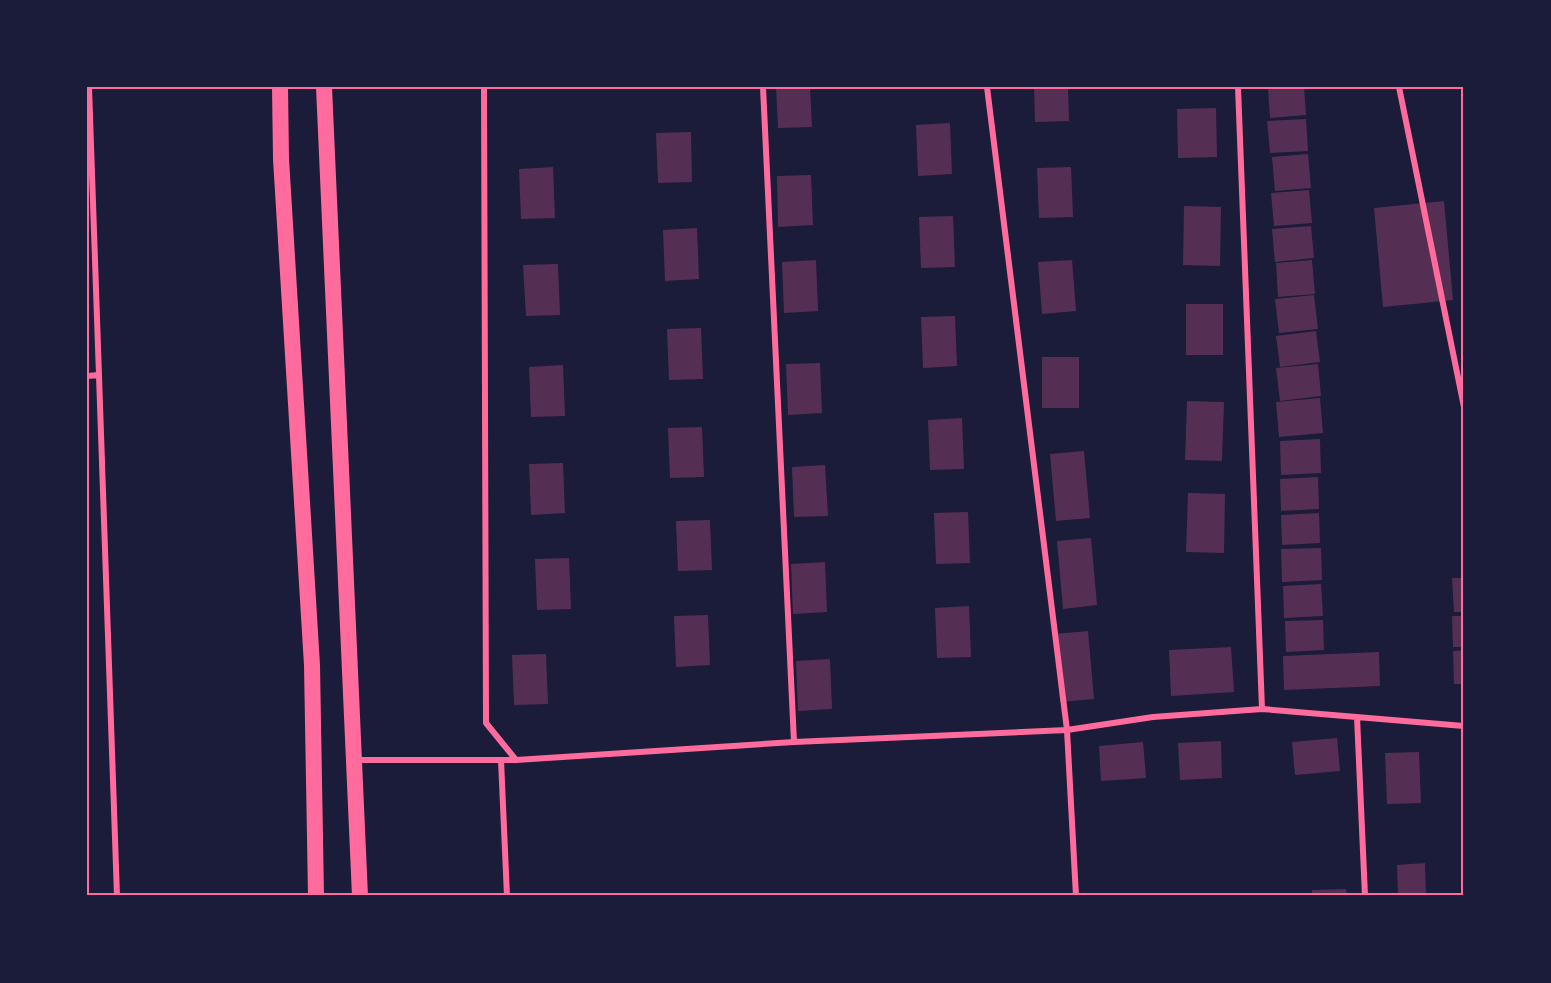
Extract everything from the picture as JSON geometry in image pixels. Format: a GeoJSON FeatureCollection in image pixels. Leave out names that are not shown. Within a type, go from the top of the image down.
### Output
{"type":"FeatureCollection","features":[{"type":"Feature","properties":{"kind":"highway"},"geometry":{"type":"LineString","coordinates":[[280,87],[281,159],[312,664],[315,896]]}},
{"type":"Feature","properties":{"kind":"highway"},"geometry":{"type":"LineString","coordinates":[[324,87],[360,896]]}},
{"type":"Feature","properties":{"kind":"street"},"geometry":{"type":"LineString","coordinates":[[89,87],[117,896]]}},
{"type":"Feature","properties":{"kind":"street"},"geometry":{"type":"LineString","coordinates":[[484,87],[486,723],[516,760]]}},
{"type":"Feature","properties":{"kind":"street"},"geometry":{"type":"LineString","coordinates":[[763,87],[794,742]]}},
{"type":"Feature","properties":{"kind":"street"},"geometry":{"type":"LineString","coordinates":[[987,87],[1067,730],[1076,896]]}},
{"type":"Feature","properties":{"kind":"street"},"geometry":{"type":"LineString","coordinates":[[1238,87],[1262,710]]}},
{"type":"Feature","properties":{"kind":"street"},"geometry":{"type":"LineString","coordinates":[[1399,87],[1464,407]]}},
{"type":"Feature","properties":{"kind":"street"},"geometry":{"type":"LineString","coordinates":[[87,376],[99,375]]}},
{"type":"Feature","properties":{"kind":"street"},"geometry":{"type":"LineString","coordinates":[[354,760],[516,760],[794,742],[1067,730],[1153,717],[1262,710],[1464,726]]}},
{"type":"Feature","properties":{"kind":"street"},"geometry":{"type":"LineString","coordinates":[[1357,717],[1365,896]]}},
{"type":"Feature","properties":{"kind":"street"},"geometry":{"type":"LineString","coordinates":[[501,760],[507,896]]}},
{"type":"Feature","properties":{"kind":"building"},"geometry":{"type":"Polygon","coordinates":[[[776,87],[810,87],[812,127],[778,128],[776,87]]]}},
{"type":"Feature","properties":{"kind":"building"},"geometry":{"type":"Polygon","coordinates":[[[1034,87],[1068,87],[1069,121],[1035,122],[1034,87]]]}},
{"type":"Feature","properties":{"kind":"building"},"geometry":{"type":"Polygon","coordinates":[[[1304,87],[1306,115],[1270,118],[1268,89],[1304,87]]]}},
{"type":"Feature","properties":{"kind":"building"},"geometry":{"type":"Polygon","coordinates":[[[1216,108],[1217,157],[1178,158],[1177,109],[1216,108]]]}},
{"type":"Feature","properties":{"kind":"building"},"geometry":{"type":"Polygon","coordinates":[[[1306,119],[1308,151],[1270,153],[1267,121],[1306,119]]]}},
{"type":"Feature","properties":{"kind":"building"},"geometry":{"type":"Polygon","coordinates":[[[950,123],[952,174],[918,176],[916,125],[950,123]]]}},
{"type":"Feature","properties":{"kind":"building"},"geometry":{"type":"Polygon","coordinates":[[[691,132],[692,182],[658,183],[656,133],[691,132]]]}},
{"type":"Feature","properties":{"kind":"building"},"geometry":{"type":"Polygon","coordinates":[[[1308,154],[1311,188],[1275,191],[1272,157],[1308,154]]]}},
{"type":"Feature","properties":{"kind":"building"},"geometry":{"type":"Polygon","coordinates":[[[553,167],[555,218],[521,219],[519,169],[553,167]]]}},
{"type":"Feature","properties":{"kind":"building"},"geometry":{"type":"Polygon","coordinates":[[[1071,167],[1073,217],[1039,218],[1037,168],[1071,167]]]}},
{"type":"Feature","properties":{"kind":"building"},"geometry":{"type":"Polygon","coordinates":[[[811,175],[813,225],[778,227],[777,176],[811,175]]]}},
{"type":"Feature","properties":{"kind":"building"},"geometry":{"type":"Polygon","coordinates":[[[1309,190],[1312,223],[1274,226],[1271,193],[1309,190]]]}},
{"type":"Feature","properties":{"kind":"building"},"geometry":{"type":"Polygon","coordinates":[[[1444,201],[1453,300],[1383,307],[1374,208],[1444,201]]]}},
{"type":"Feature","properties":{"kind":"building"},"geometry":{"type":"Polygon","coordinates":[[[1184,206],[1221,207],[1220,266],[1183,265],[1184,206]]]}},
{"type":"Feature","properties":{"kind":"building"},"geometry":{"type":"Polygon","coordinates":[[[953,216],[955,267],[921,268],[919,217],[953,216]]]}},
{"type":"Feature","properties":{"kind":"building"},"geometry":{"type":"Polygon","coordinates":[[[1311,226],[1314,258],[1275,262],[1272,229],[1311,226]]]}},
{"type":"Feature","properties":{"kind":"building"},"geometry":{"type":"Polygon","coordinates":[[[697,228],[699,279],[665,281],[663,230],[697,228]]]}},
{"type":"Feature","properties":{"kind":"building"},"geometry":{"type":"Polygon","coordinates":[[[816,260],[818,311],[784,313],[782,262],[816,260]]]}},
{"type":"Feature","properties":{"kind":"building"},"geometry":{"type":"Polygon","coordinates":[[[1072,260],[1076,311],[1042,314],[1038,262],[1072,260]]]}},
{"type":"Feature","properties":{"kind":"building"},"geometry":{"type":"Polygon","coordinates":[[[1312,260],[1315,294],[1278,297],[1276,263],[1312,260]]]}},
{"type":"Feature","properties":{"kind":"building"},"geometry":{"type":"Polygon","coordinates":[[[558,264],[560,315],[526,316],[523,265],[558,264]]]}},
{"type":"Feature","properties":{"kind":"building"},"geometry":{"type":"Polygon","coordinates":[[[1314,295],[1318,329],[1279,333],[1275,299],[1314,295]]]}},
{"type":"Feature","properties":{"kind":"building"},"geometry":{"type":"Polygon","coordinates":[[[1186,304],[1223,304],[1223,355],[1186,355],[1186,304]]]}},
{"type":"Feature","properties":{"kind":"building"},"geometry":{"type":"Polygon","coordinates":[[[955,316],[957,366],[923,368],[921,317],[955,316]]]}},
{"type":"Feature","properties":{"kind":"building"},"geometry":{"type":"Polygon","coordinates":[[[701,328],[703,379],[669,380],[667,329],[701,328]]]}},
{"type":"Feature","properties":{"kind":"building"},"geometry":{"type":"Polygon","coordinates":[[[1316,331],[1320,362],[1280,367],[1276,336],[1316,331]]]}},
{"type":"Feature","properties":{"kind":"building"},"geometry":{"type":"Polygon","coordinates":[[[1042,357],[1079,357],[1079,408],[1042,408],[1042,357]]]}},
{"type":"Feature","properties":{"kind":"building"},"geometry":{"type":"Polygon","coordinates":[[[820,363],[822,413],[788,415],[786,364],[820,363]]]}},
{"type":"Feature","properties":{"kind":"building"},"geometry":{"type":"Polygon","coordinates":[[[1318,364],[1321,396],[1280,401],[1276,368],[1318,364]]]}},
{"type":"Feature","properties":{"kind":"building"},"geometry":{"type":"Polygon","coordinates":[[[563,365],[565,416],[531,417],[529,367],[563,365]]]}},
{"type":"Feature","properties":{"kind":"building"},"geometry":{"type":"Polygon","coordinates":[[[1320,398],[1323,433],[1279,437],[1276,402],[1320,398]]]}},
{"type":"Feature","properties":{"kind":"building"},"geometry":{"type":"Polygon","coordinates":[[[1187,401],[1224,402],[1222,461],[1185,460],[1187,401]]]}},
{"type":"Feature","properties":{"kind":"building"},"geometry":{"type":"Polygon","coordinates":[[[962,418],[964,469],[930,470],[928,420],[962,418]]]}},
{"type":"Feature","properties":{"kind":"building"},"geometry":{"type":"Polygon","coordinates":[[[702,427],[704,477],[670,478],[668,428],[702,427]]]}},
{"type":"Feature","properties":{"kind":"building"},"geometry":{"type":"Polygon","coordinates":[[[1320,439],[1321,473],[1281,475],[1280,441],[1320,439]]]}},
{"type":"Feature","properties":{"kind":"building"},"geometry":{"type":"Polygon","coordinates":[[[1084,451],[1090,518],[1056,521],[1050,454],[1084,451]]]}},
{"type":"Feature","properties":{"kind":"building"},"geometry":{"type":"Polygon","coordinates":[[[563,463],[565,513],[531,515],[529,464],[563,463]]]}},
{"type":"Feature","properties":{"kind":"building"},"geometry":{"type":"Polygon","coordinates":[[[825,465],[828,516],[794,517],[792,467],[825,465]]]}},
{"type":"Feature","properties":{"kind":"building"},"geometry":{"type":"Polygon","coordinates":[[[1318,477],[1319,509],[1281,511],[1280,479],[1318,477]]]}},
{"type":"Feature","properties":{"kind":"building"},"geometry":{"type":"Polygon","coordinates":[[[1188,493],[1225,494],[1224,553],[1186,552],[1188,493]]]}},
{"type":"Feature","properties":{"kind":"building"},"geometry":{"type":"Polygon","coordinates":[[[968,512],[970,563],[936,564],[934,513],[968,512]]]}},
{"type":"Feature","properties":{"kind":"building"},"geometry":{"type":"Polygon","coordinates":[[[1319,513],[1320,543],[1282,545],[1281,515],[1319,513]]]}},
{"type":"Feature","properties":{"kind":"building"},"geometry":{"type":"Polygon","coordinates":[[[710,520],[712,570],[678,571],[676,521],[710,520]]]}},
{"type":"Feature","properties":{"kind":"building"},"geometry":{"type":"Polygon","coordinates":[[[1091,538],[1097,605],[1063,609],[1057,541],[1091,538]]]}},
{"type":"Feature","properties":{"kind":"building"},"geometry":{"type":"Polygon","coordinates":[[[1321,548],[1322,580],[1282,582],[1281,549],[1321,548]]]}},
{"type":"Feature","properties":{"kind":"building"},"geometry":{"type":"Polygon","coordinates":[[[569,558],[571,609],[537,610],[535,559],[569,558]]]}},
{"type":"Feature","properties":{"kind":"building"},"geometry":{"type":"Polygon","coordinates":[[[825,562],[827,612],[793,614],[791,564],[825,562]]]}},
{"type":"Feature","properties":{"kind":"building"},"geometry":{"type":"Polygon","coordinates":[[[1452,578],[1464,578],[1464,612],[1454,612],[1452,578]]]}},
{"type":"Feature","properties":{"kind":"building"},"geometry":{"type":"Polygon","coordinates":[[[1321,584],[1323,616],[1284,618],[1283,586],[1321,584]]]}},
{"type":"Feature","properties":{"kind":"building"},"geometry":{"type":"Polygon","coordinates":[[[969,606],[971,657],[937,658],[935,608],[969,606]]]}},
{"type":"Feature","properties":{"kind":"building"},"geometry":{"type":"Polygon","coordinates":[[[708,615],[710,665],[676,667],[674,616],[708,615]]]}},
{"type":"Feature","properties":{"kind":"building"},"geometry":{"type":"Polygon","coordinates":[[[1452,616],[1464,616],[1464,647],[1453,647],[1452,616]]]}},
{"type":"Feature","properties":{"kind":"building"},"geometry":{"type":"Polygon","coordinates":[[[1323,620],[1324,650],[1286,652],[1285,621],[1323,620]]]}},
{"type":"Feature","properties":{"kind":"building"},"geometry":{"type":"Polygon","coordinates":[[[1088,631],[1094,699],[1060,702],[1054,634],[1088,631]]]}},
{"type":"Feature","properties":{"kind":"building"},"geometry":{"type":"Polygon","coordinates":[[[1231,647],[1234,692],[1171,696],[1169,650],[1231,647]]]}},
{"type":"Feature","properties":{"kind":"building"},"geometry":{"type":"Polygon","coordinates":[[[1464,650],[1464,684],[1454,684],[1453,651],[1464,650]]]}},
{"type":"Feature","properties":{"kind":"building"},"geometry":{"type":"Polygon","coordinates":[[[1379,652],[1380,686],[1284,690],[1283,656],[1379,652]]]}},
{"type":"Feature","properties":{"kind":"building"},"geometry":{"type":"Polygon","coordinates":[[[546,654],[548,704],[514,705],[512,655],[546,654]]]}},
{"type":"Feature","properties":{"kind":"building"},"geometry":{"type":"Polygon","coordinates":[[[830,659],[832,709],[798,711],[796,661],[830,659]]]}},
{"type":"Feature","properties":{"kind":"building"},"geometry":{"type":"Polygon","coordinates":[[[1337,738],[1340,771],[1295,775],[1292,742],[1337,738]]]}},
{"type":"Feature","properties":{"kind":"building"},"geometry":{"type":"Polygon","coordinates":[[[1221,741],[1222,778],[1180,780],[1178,743],[1221,741]]]}},
{"type":"Feature","properties":{"kind":"building"},"geometry":{"type":"Polygon","coordinates":[[[1143,742],[1146,778],[1101,781],[1099,746],[1143,742]]]}},
{"type":"Feature","properties":{"kind":"building"},"geometry":{"type":"Polygon","coordinates":[[[1419,752],[1421,803],[1387,804],[1385,753],[1419,752]]]}},
{"type":"Feature","properties":{"kind":"building"},"geometry":{"type":"Polygon","coordinates":[[[1425,863],[1426,896],[1398,896],[1397,865],[1425,863]]]}},
{"type":"Feature","properties":{"kind":"building"},"geometry":{"type":"Polygon","coordinates":[[[1346,889],[1347,896],[1312,896],[1312,890],[1346,889]]]}}]}
